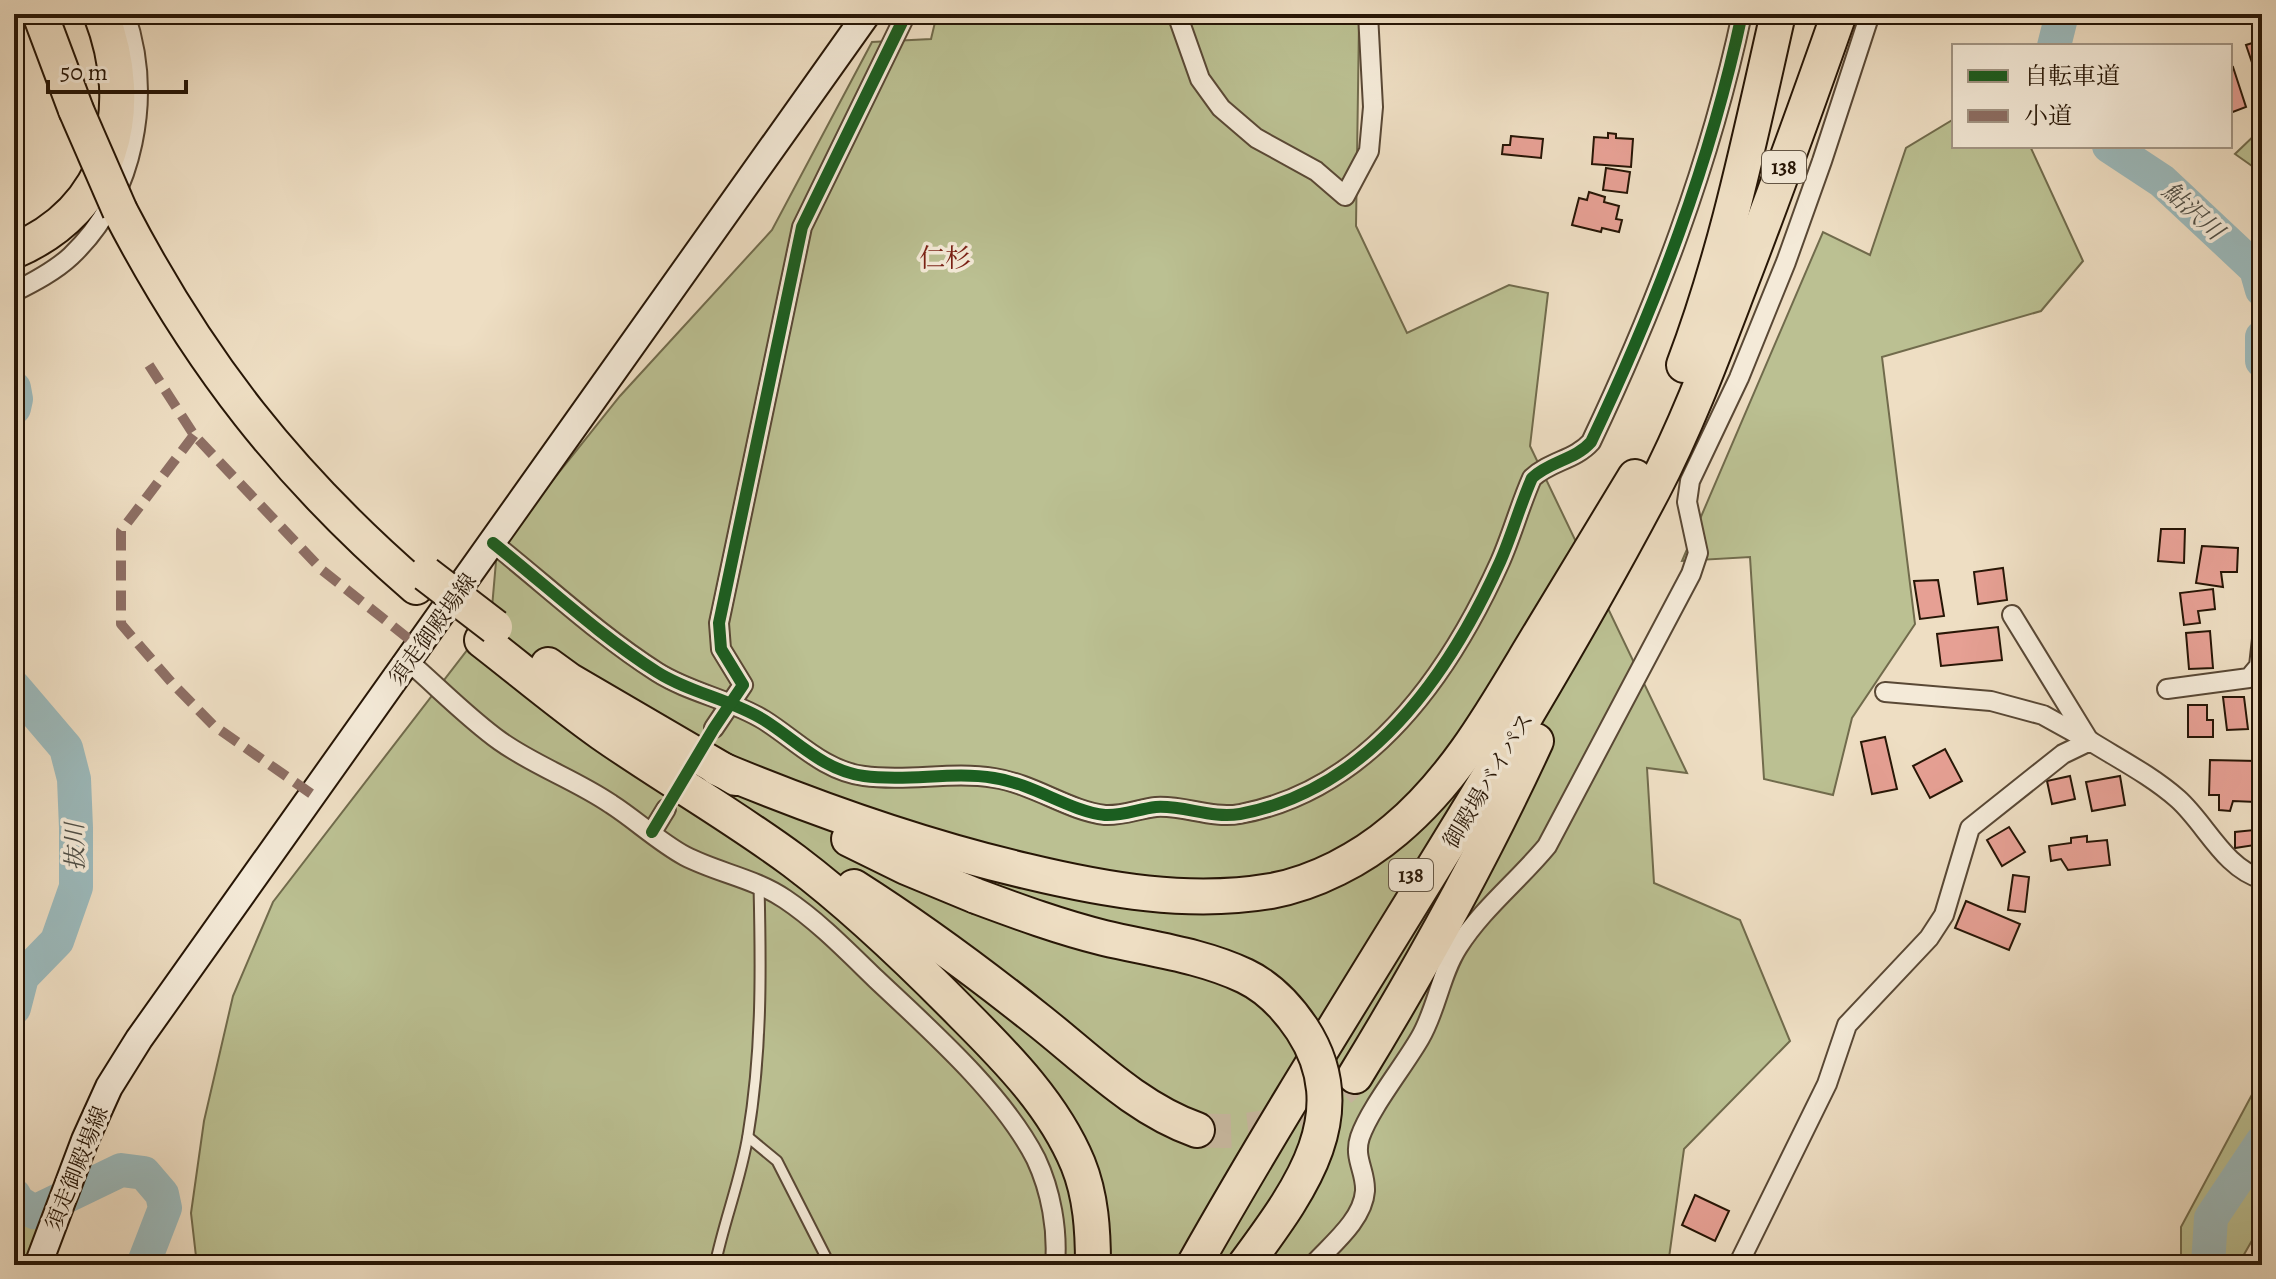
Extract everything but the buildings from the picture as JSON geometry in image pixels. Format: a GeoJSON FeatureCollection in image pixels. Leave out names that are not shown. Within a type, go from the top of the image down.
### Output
{"type":"FeatureCollection","features":[{"type":"Feature","properties":{"kind":"highway"},"geometry":{"type":"LineString","coordinates":[[40,14],[128,207],[252,392],[330,484],[421,580],[489,634],[601,733],[795,862],[849,905],[917,967],[980,1031],[1023,1077],[1058,1124],[1079,1165],[1091,1208],[1093,1265]]}},
{"type":"Feature","properties":{"kind":"highway"},"geometry":{"type":"LineString","coordinates":[[59,14],[84,106]]}},
{"type":"Feature","properties":{"kind":"highway"},"geometry":{"type":"LineString","coordinates":[[22,247],[55,228],[77,209],[106,163],[118,101],[117,70],[101,14]]}},
{"type":"Feature","properties":{"kind":"highway","name":"138"},"geometry":{"type":"LineString","coordinates":[[1713,323],[1739,186],[1778,14]]}},
{"type":"Feature","properties":{"kind":"highway","name":"138"},"geometry":{"type":"LineString","coordinates":[[1713,323],[1839,14]]}},
{"type":"Feature","properties":{"kind":"highway","name":"御殿場バイパス"},"geometry":{"type":"LineString","coordinates":[[1173,1265],[1237,1153],[1491,746],[1568,609],[1700,388],[1713,323]]}},
{"type":"Feature","properties":{"kind":"highway"},"geometry":{"type":"LineString","coordinates":[[717,768],[869,827],[959,855],[1067,881],[1183,896],[1230,896],[1274,890],[1358,857],[1396,830],[1461,759],[1645,482]]}},
{"type":"Feature","properties":{"kind":"highway"},"geometry":{"type":"LineString","coordinates":[[1355,1076],[1455,898],[1533,748],[1645,482]]}},
{"type":"Feature","properties":{"kind":"highway","name":"御殿場バイパス"},"geometry":{"type":"LineString","coordinates":[[1194,1265],[1252,1163],[1516,737],[1645,482]]}},
{"type":"Feature","properties":{"kind":"highway"},"geometry":{"type":"LineString","coordinates":[[489,634],[717,768],[868,848],[976,896],[1045,921],[1216,965],[1247,977],[1274,996],[1309,1041],[1319,1067],[1324,1093],[1323,1125],[1303,1182],[1245,1265]]}},
{"type":"Feature","properties":{"kind":"highway"},"geometry":{"type":"LineString","coordinates":[[557,697],[863,893],[1012,999],[1147,1106],[1197,1130]]}},
{"type":"Feature","properties":{"kind":"main road","name":"須走御殿場線"},"geometry":{"type":"LineString","coordinates":[[38,1265],[109,1087],[139,1039],[867,14]]}},
{"type":"Feature","properties":{"kind":"street"},"geometry":{"type":"LineString","coordinates":[[14,292],[43,277],[71,256],[93,231],[109,206],[130,159],[136,124],[137,79],[136,55],[125,14]]}},
{"type":"Feature","properties":{"kind":"street"},"geometry":{"type":"LineString","coordinates":[[714,728],[743,685],[721,649],[719,623],[802,227],[906,14]]}},
{"type":"Feature","properties":{"kind":"street"},"geometry":{"type":"LineString","coordinates":[[1177,14],[1200,79],[1221,108],[1256,138],[1316,171],[1345,196],[1369,151],[1373,107],[1368,14]]}},
{"type":"Feature","properties":{"kind":"street"},"geometry":{"type":"LineString","coordinates":[[493,543],[660,674],[763,719],[818,759],[841,770],[864,776],[993,778],[1048,794],[1087,812],[1108,815],[1132,814],[1155,807],[1235,815],[1270,807],[1309,791],[1368,753],[1395,729],[1453,651],[1499,564],[1532,478],[1543,468],[1583,451],[1591,442],[1653,299],[1701,174],[1719,116],[1742,14]]}},
{"type":"Feature","properties":{"kind":"street"},"geometry":{"type":"LineString","coordinates":[[1313,1265],[1358,1213],[1365,1192],[1356,1158],[1360,1137],[1422,1035],[1435,1007],[1446,968],[1482,916],[1547,846],[1691,574],[1698,553],[1687,502],[1690,481],[1739,378],[1786,262],[1870,14]]}},
{"type":"Feature","properties":{"kind":"street"},"geometry":{"type":"LineString","coordinates":[[2012,615],[2090,741]]}},
{"type":"Feature","properties":{"kind":"street"},"geometry":{"type":"LineString","coordinates":[[2167,689],[2249,678],[2259,666],[2262,639]]}},
{"type":"Feature","properties":{"kind":"street"},"geometry":{"type":"LineString","coordinates":[[409,662],[499,740],[608,802],[682,854],[710,868],[759,884],[786,899],[911,1011],[998,1103],[1036,1160],[1048,1191],[1054,1225],[1055,1265]]}},
{"type":"Feature","properties":{"kind":"street"},"geometry":{"type":"LineString","coordinates":[[1885,692],[1991,701],[2043,715],[2090,741],[2178,799],[2221,849],[2250,876],[2262,879]]}},
{"type":"Feature","properties":{"kind":"street"},"geometry":{"type":"LineString","coordinates":[[1738,1265],[1827,1084],[1847,1025],[1929,938],[1944,915],[1970,828],[2063,754],[2090,741]]}},
{"type":"Feature","properties":{"kind":"street"},"geometry":{"type":"LineString","coordinates":[[652,832],[666,809]]}},
{"type":"Feature","properties":{"kind":"lane"},"geometry":{"type":"LineString","coordinates":[[715,1265],[748,1137],[761,974],[759,884]]}},
{"type":"Feature","properties":{"kind":"lane"},"geometry":{"type":"LineString","coordinates":[[748,1137],[777,1161],[830,1265]]}},
{"type":"Feature","properties":{"kind":"green space"},"geometry":{"type":"Polygon","coordinates":[[[937,14],[1354,14],[1359,23],[1356,226],[1407,333],[1509,285],[1548,293],[1530,446],[1687,773],[1647,768],[1654,883],[1740,920],[1790,1041],[1684,1149],[1668,1265],[197,1265],[191,1213],[204,1121],[233,996],[273,902],[491,619],[497,550],[620,396],[772,230],[872,42],[931,39],[937,14]]]}},
{"type":"Feature","properties":{"kind":"green space"},"geometry":{"type":"Polygon","coordinates":[[[1952,120],[1952,148],[2031,148],[2083,261],[2041,311],[1882,357],[1915,624],[1852,718],[1833,795],[1764,779],[1750,557],[1682,561],[1823,232],[1870,255],[1906,148],[1952,120]]]}},
{"type":"Feature","properties":{"kind":"green space"},"geometry":{"type":"Polygon","coordinates":[[[2262,128],[2262,173],[2235,154],[2262,128]]]}},
{"type":"Feature","properties":{"kind":"green space"},"geometry":{"type":"Polygon","coordinates":[[[2262,1076],[2262,1223],[2238,1265],[2181,1265],[2181,1227],[2262,1076]]]}},
{"type":"Feature","properties":{"kind":"green space"},"geometry":{"type":"Polygon","coordinates":[[[14,1171],[42,1214],[48,1265],[14,1265],[14,1171]]]}},
{"type":"Feature","properties":{"kind":"waterway","name":"鮎沢川"},"geometry":{"type":"LineString","coordinates":[[2054,44],[2062,14]]}},
{"type":"Feature","properties":{"kind":"waterway","name":"鮎沢川"},"geometry":{"type":"LineString","coordinates":[[2112,148],[2162,181],[2256,269],[2262,290]]}},
{"type":"Feature","properties":{"kind":"waterway","name":"鮎沢川"},"geometry":{"type":"LineString","coordinates":[[2262,337],[2262,361]]}},
{"type":"Feature","properties":{"kind":"waterway","name":"抜川"},"geometry":{"type":"LineString","coordinates":[[14,388],[14,408]]}},
{"type":"Feature","properties":{"kind":"waterway","name":"抜川"},"geometry":{"type":"LineString","coordinates":[[14,687],[66,748],[74,779],[76,828],[76,887],[57,941],[22,977],[14,1008]]}},
{"type":"Feature","properties":{"kind":"waterway","name":"鮎沢川"},"geometry":{"type":"LineString","coordinates":[[2208,1265],[2211,1218],[2262,1142]]}},
{"type":"Feature","properties":{"kind":"waterway","name":"抜川"},"geometry":{"type":"LineString","coordinates":[[14,1195],[18,1202],[34,1212],[121,1170],[144,1173],[162,1194],[165,1208],[143,1265]]}},
{"type":"Feature","properties":{"kind":"tunnel"},"geometry":{"type":"LineString","coordinates":[[1197,1130],[1243,1130],[1283,1122],[1320,1105],[1355,1076]]}},
{"type":"Feature","properties":{"kind":"marked path"},"geometry":{"type":"LineString","coordinates":[[149,365],[194,435],[322,570],[419,647]]}},
{"type":"Feature","properties":{"kind":"marked path"},"geometry":{"type":"LineString","coordinates":[[194,435],[121,531],[121,624],[213,725],[313,795]]}},
{"type":"Feature","properties":{"kind":"cycle path"},"geometry":{"type":"LineString","coordinates":[[652,832],[743,685],[721,649],[719,623],[802,227],[906,14]]}},
{"type":"Feature","properties":{"kind":"cycle path"},"geometry":{"type":"LineString","coordinates":[[493,543],[594,626],[657,672],[751,713],[811,754],[850,773],[880,778],[994,778],[1105,815],[1156,807],[1229,815],[1286,801],[1328,780],[1366,754],[1399,721],[1456,646],[1479,604],[1504,552],[1532,478],[1578,453],[1591,442],[1638,338],[1698,179],[1742,14]]}},
{"type":"Feature","properties":{"kind":"district","name":"仁杉"},"geometry":{"type":"Point","coordinates":[945,258]}}]}
